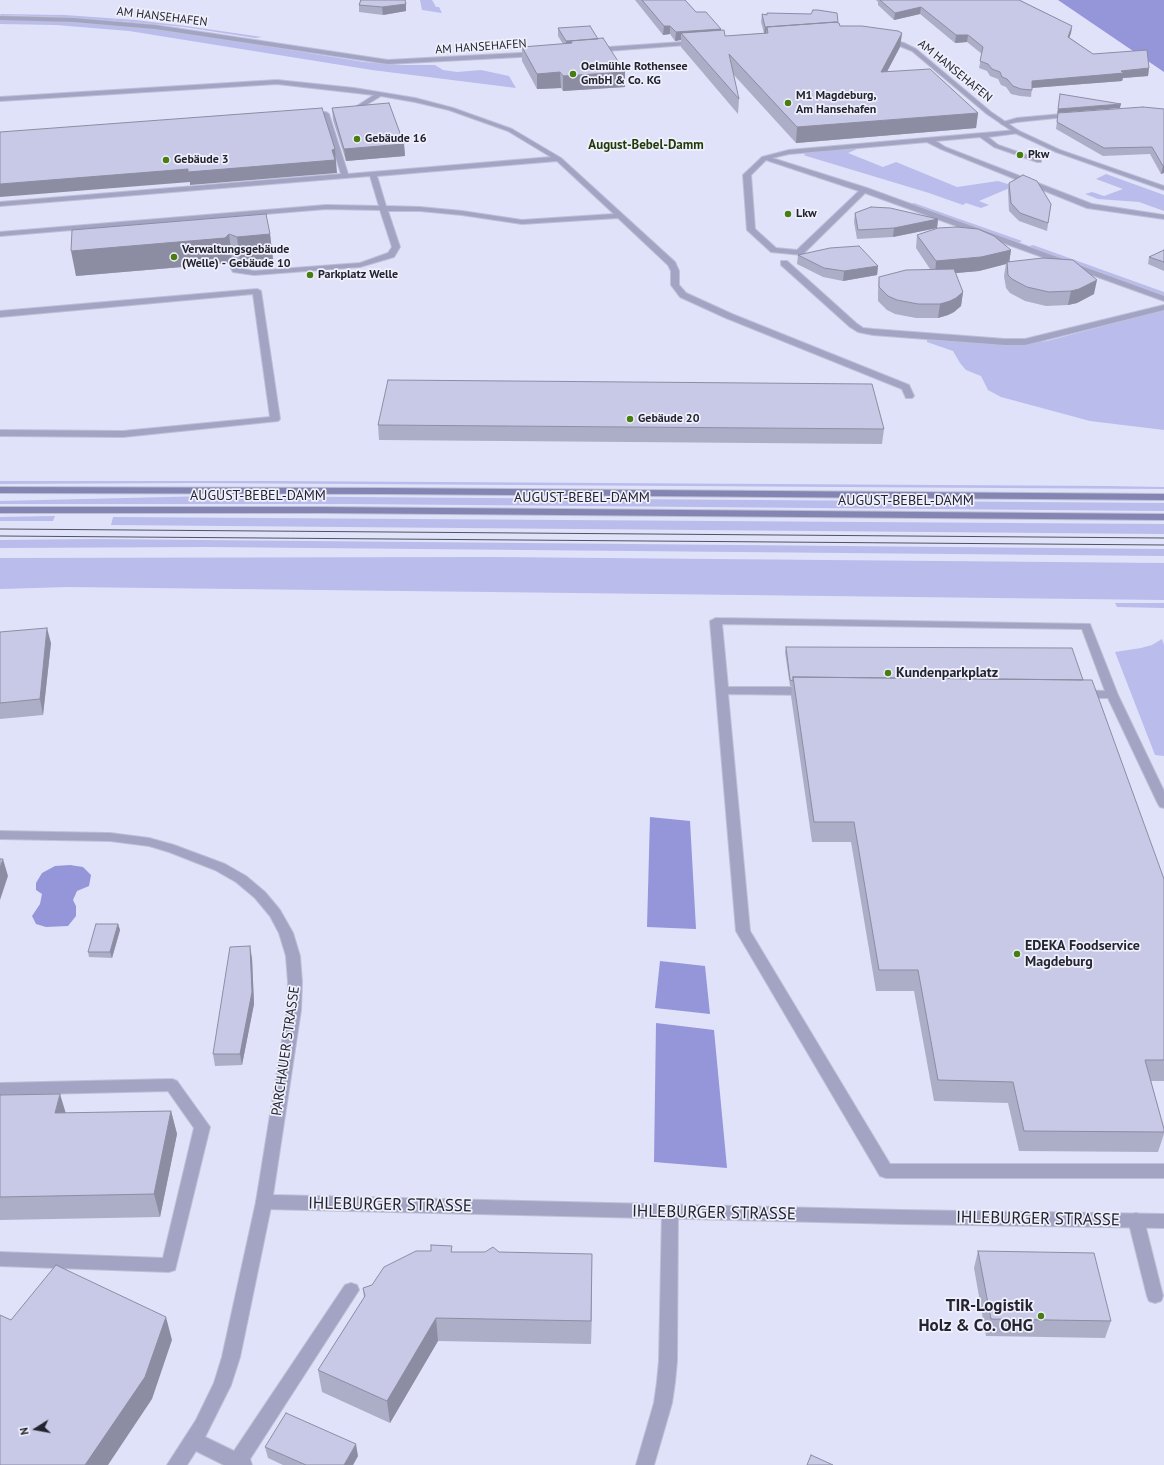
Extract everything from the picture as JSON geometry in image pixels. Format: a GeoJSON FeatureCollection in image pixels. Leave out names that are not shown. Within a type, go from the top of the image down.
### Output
{"type":"FeatureCollection","features":[{"type":"Feature","properties":{"kind":"main road","name":"AUGUST-BEBEL-DAMM"},"geometry":{"type":"LineString","coordinates":[[0,490],[375,491],[1164,497]]}},
{"type":"Feature","properties":{"kind":"main road","name":"AUGUST-BEBEL-DAMM"},"geometry":{"type":"LineString","coordinates":[[0,510],[316,510],[1164,517]]}},
{"type":"Feature","properties":{"kind":"street","name":"AM HANSEHAFEN"},"geometry":{"type":"LineString","coordinates":[[0,18],[87,21],[165,28],[388,62],[428,61],[549,53]]}},
{"type":"Feature","properties":{"kind":"street","name":"AM HANSEHAFEN"},"geometry":{"type":"LineString","coordinates":[[877,36],[902,44],[914,50],[989,113],[1017,132],[1058,151],[1164,188]]}},
{"type":"Feature","properties":{"kind":"street"},"geometry":{"type":"LineString","coordinates":[[589,51],[707,42]]}},
{"type":"Feature","properties":{"kind":"street"},"geometry":{"type":"LineString","coordinates":[[0,99],[277,82],[381,94],[415,100],[451,109],[510,130],[559,159],[672,264],[675,271],[676,287],[686,297],[742,322],[906,387],[909,396]]}},
{"type":"Feature","properties":{"kind":"street"},"geometry":{"type":"LineString","coordinates":[[347,112],[354,112],[381,94]]}},
{"type":"Feature","properties":{"kind":"street"},"geometry":{"type":"LineString","coordinates":[[302,116],[330,114],[345,176]]}},
{"type":"Feature","properties":{"kind":"street"},"geometry":{"type":"LineString","coordinates":[[1003,123],[1017,120],[1079,115]]}},
{"type":"Feature","properties":{"kind":"street"},"geometry":{"type":"LineString","coordinates":[[864,190],[799,253],[774,250],[751,230],[747,175],[764,158],[789,152],[1017,132]]}},
{"type":"Feature","properties":{"kind":"street"},"geometry":{"type":"LineString","coordinates":[[981,135],[996,146],[1039,161]]}},
{"type":"Feature","properties":{"kind":"street"},"geometry":{"type":"LineString","coordinates":[[930,140],[943,148],[1090,206],[1164,217]]}},
{"type":"Feature","properties":{"kind":"street"},"geometry":{"type":"LineString","coordinates":[[764,158],[864,190],[1164,299]]}},
{"type":"Feature","properties":{"kind":"street"},"geometry":{"type":"LineString","coordinates":[[0,204],[559,159]]}},
{"type":"Feature","properties":{"kind":"street"},"geometry":{"type":"LineString","coordinates":[[235,262],[233,265],[236,270],[254,274],[360,265],[382,260],[393,253],[396,247],[372,173]]}},
{"type":"Feature","properties":{"kind":"street"},"geometry":{"type":"LineString","coordinates":[[0,234],[312,207],[383,208],[462,213],[522,222],[620,216]]}},
{"type":"Feature","properties":{"kind":"street"},"geometry":{"type":"LineString","coordinates":[[784,263],[853,325],[861,330],[873,332],[1005,342],[1025,342],[1164,307]]}},
{"type":"Feature","properties":{"kind":"street"},"geometry":{"type":"LineString","coordinates":[[0,314],[257,291],[275,419],[123,434],[0,433]]}},
{"type":"Feature","properties":{"kind":"street"},"geometry":{"type":"LineString","coordinates":[[1164,804],[1161,789],[1112,695],[1086,626],[716,621],[743,931],[886,1171],[1164,1171]]}},
{"type":"Feature","properties":{"kind":"street"},"geometry":{"type":"LineString","coordinates":[[723,690],[819,691]]}},
{"type":"Feature","properties":{"kind":"street"},"geometry":{"type":"LineString","coordinates":[[1074,694],[1112,695]]}},
{"type":"Feature","properties":{"kind":"street","name":"PARCHAUER STRASSE"},"geometry":{"type":"LineString","coordinates":[[0,834],[110,837],[149,842],[174,849],[220,867],[242,879],[260,895],[275,913],[286,933],[293,956],[295,982],[294,1010],[264,1202],[231,1357],[216,1398],[193,1441],[176,1465]]}},
{"type":"Feature","properties":{"kind":"street"},"geometry":{"type":"LineString","coordinates":[[0,1089],[172,1084],[202,1128],[169,1264],[0,1259]]}},
{"type":"Feature","properties":{"kind":"street","name":"IHLEBURGER STRASSE"},"geometry":{"type":"LineString","coordinates":[[264,1202],[670,1212],[1164,1220]]}},
{"type":"Feature","properties":{"kind":"street"},"geometry":{"type":"LineString","coordinates":[[645,1465],[663,1403],[666,1382],[668,1361],[670,1212]]}},
{"type":"Feature","properties":{"kind":"street"},"geometry":{"type":"LineString","coordinates":[[1136,1220],[1155,1296]]}},
{"type":"Feature","properties":{"kind":"street"},"geometry":{"type":"LineString","coordinates":[[193,1441],[240,1464],[351,1290]]}},
{"type":"Feature","properties":{"kind":"shaded area"},"geometry":{"type":"Polygon","coordinates":[[[420,0],[432,0],[436,7],[439,7],[442,13],[422,10],[420,0]]]}},
{"type":"Feature","properties":{"kind":"shaded area"},"geometry":{"type":"Polygon","coordinates":[[[1058,0],[1164,0],[1164,72],[1058,0]]]}},
{"type":"Feature","properties":{"kind":"shaded area"},"geometry":{"type":"Polygon","coordinates":[[[0,15],[65,15],[135,20],[262,37],[255,38],[184,27],[132,22],[63,17],[0,15]]]}},
{"type":"Feature","properties":{"kind":"shaded area"},"geometry":{"type":"Polygon","coordinates":[[[0,20],[137,27],[364,62],[401,65],[435,65],[443,70],[457,72],[481,70],[509,76],[516,88],[372,70],[129,31],[56,25],[0,24],[0,20]]]}},
{"type":"Feature","properties":{"kind":"shaded area"},"geometry":{"type":"Polygon","coordinates":[[[857,149],[848,153],[883,167],[896,162],[957,187],[998,181],[1024,189],[1012,187],[979,201],[989,205],[981,208],[966,203],[963,205],[929,193],[803,155],[805,155],[804,153],[857,149]]]}},
{"type":"Feature","properties":{"kind":"shaded area"},"geometry":{"type":"Polygon","coordinates":[[[1106,174],[1164,195],[1164,211],[1139,202],[1098,199],[1085,194],[1092,192],[1104,196],[1123,189],[1096,179],[1106,174]]]}},
{"type":"Feature","properties":{"kind":"shaded area"},"geometry":{"type":"Polygon","coordinates":[[[914,203],[1022,241],[1017,244],[908,205],[914,203]]]}},
{"type":"Feature","properties":{"kind":"shaded area"},"geometry":{"type":"Polygon","coordinates":[[[1033,245],[1164,292],[1164,297],[1026,247],[1033,245]]]}},
{"type":"Feature","properties":{"kind":"shaded area"},"geometry":{"type":"Polygon","coordinates":[[[1164,310],[1164,430],[1090,421],[1001,397],[988,390],[981,376],[966,370],[953,351],[927,342],[927,339],[1020,345],[1047,341],[1164,310]]]}},
{"type":"Feature","properties":{"kind":"shaded area"},"geometry":{"type":"Polygon","coordinates":[[[0,481],[273,481],[1109,486],[1164,487],[1164,489],[196,483],[0,484],[0,481]]]}},
{"type":"Feature","properties":{"kind":"shaded area"},"geometry":{"type":"Polygon","coordinates":[[[210,496],[1164,503],[1164,511],[351,504],[0,504],[0,501],[210,496]]]}},
{"type":"Feature","properties":{"kind":"shaded area"},"geometry":{"type":"Polygon","coordinates":[[[55,516],[53,521],[0,521],[0,517],[55,516]]]}},
{"type":"Feature","properties":{"kind":"shaded area"},"geometry":{"type":"Polygon","coordinates":[[[113,517],[1164,524],[1164,534],[111,525],[113,517]]]}},
{"type":"Feature","properties":{"kind":"shaded area"},"geometry":{"type":"Polygon","coordinates":[[[94,539],[1164,549],[1164,556],[207,547],[0,548],[0,540],[94,539]]]}},
{"type":"Feature","properties":{"kind":"shaded area"},"geometry":{"type":"Polygon","coordinates":[[[492,557],[1164,563],[1164,600],[68,587],[0,589],[0,558],[492,557]]]}},
{"type":"Feature","properties":{"kind":"shaded area"},"geometry":{"type":"Polygon","coordinates":[[[1115,603],[1164,603],[1164,608],[1117,607],[1115,603]]]}},
{"type":"Feature","properties":{"kind":"shaded area"},"geometry":{"type":"Polygon","coordinates":[[[1162,639],[1164,645],[1164,756],[1155,755],[1115,652],[1152,645],[1162,639]]]}},
{"type":"Feature","properties":{"kind":"shaded area"},"geometry":{"type":"Polygon","coordinates":[[[650,817],[690,821],[696,929],[647,927],[650,817]]]}},
{"type":"Feature","properties":{"kind":"shaded area"},"geometry":{"type":"Polygon","coordinates":[[[70,865],[83,867],[91,875],[89,886],[77,891],[73,900],[76,906],[76,916],[68,926],[46,927],[36,924],[32,916],[40,904],[42,894],[36,890],[36,883],[42,873],[55,866],[70,865]]]}},
{"type":"Feature","properties":{"kind":"shaded area"},"geometry":{"type":"Polygon","coordinates":[[[660,961],[705,966],[710,1014],[655,1008],[660,961]]]}},
{"type":"Feature","properties":{"kind":"shaded area"},"geometry":{"type":"Polygon","coordinates":[[[656,1023],[714,1030],[727,1168],[654,1162],[656,1023]]]}},
{"type":"Feature","properties":{"kind":"building"},"geometry":{"type":"Polygon","coordinates":[[[361,0],[405,0],[406,4],[382,7],[359,5],[361,0]]]}},
{"type":"Feature","properties":{"kind":"building"},"geometry":{"type":"Polygon","coordinates":[[[642,0],[685,0],[696,12],[706,12],[721,29],[676,32],[670,26],[664,26],[642,0]]]}},
{"type":"Feature","properties":{"kind":"building"},"geometry":{"type":"Polygon","coordinates":[[[880,0],[1019,0],[1072,26],[1068,37],[1093,54],[1147,50],[1149,68],[1121,71],[1124,73],[1032,81],[1032,90],[1021,89],[1013,86],[1007,79],[1002,77],[1000,72],[992,69],[988,64],[980,61],[983,47],[968,35],[956,35],[921,7],[895,13],[880,0]]]}},
{"type":"Feature","properties":{"kind":"building"},"geometry":{"type":"Polygon","coordinates":[[[813,10],[837,13],[838,22],[765,27],[762,14],[811,14],[813,10]]]}},
{"type":"Feature","properties":{"kind":"building"},"geometry":{"type":"Polygon","coordinates":[[[835,22],[839,23],[840,26],[862,26],[898,31],[902,33],[881,72],[930,69],[978,113],[797,127],[729,54],[739,99],[681,33],[724,30],[725,36],[768,33],[767,27],[835,22]]]}},
{"type":"Feature","properties":{"kind":"building"},"geometry":{"type":"Polygon","coordinates":[[[590,26],[598,39],[566,41],[558,28],[590,26]]]}},
{"type":"Feature","properties":{"kind":"building"},"geometry":{"type":"Polygon","coordinates":[[[603,38],[625,72],[563,76],[560,72],[537,74],[522,47],[572,43],[571,41],[603,38]]]}},
{"type":"Feature","properties":{"kind":"building"},"geometry":{"type":"Polygon","coordinates":[[[1060,94],[1121,104],[1058,109],[1060,94]]]}},
{"type":"Feature","properties":{"kind":"building"},"geometry":{"type":"Polygon","coordinates":[[[389,103],[404,144],[344,149],[332,108],[389,103]]]}},
{"type":"Feature","properties":{"kind":"building"},"geometry":{"type":"Polygon","coordinates":[[[1143,107],[1164,109],[1164,166],[1152,147],[1104,148],[1057,122],[1058,113],[1143,107]]]}},
{"type":"Feature","properties":{"kind":"building","name":"Gebäude 3"},"geometry":{"type":"Polygon","coordinates":[[[322,108],[335,149],[332,150],[335,160],[188,172],[188,169],[0,184],[0,132],[322,108]]]}},
{"type":"Feature","properties":{"kind":"building"},"geometry":{"type":"Polygon","coordinates":[[[1023,175],[1037,181],[1051,204],[1048,223],[1020,213],[1011,203],[1009,183],[1023,175]]]}},
{"type":"Feature","properties":{"kind":"building"},"geometry":{"type":"Polygon","coordinates":[[[871,207],[890,208],[938,219],[894,228],[858,230],[855,213],[871,207]]]}},
{"type":"Feature","properties":{"kind":"building"},"geometry":{"type":"Polygon","coordinates":[[[266,214],[270,234],[237,237],[229,234],[225,238],[71,251],[72,230],[266,214]]]}},
{"type":"Feature","properties":{"kind":"building"},"geometry":{"type":"Polygon","coordinates":[[[957,227],[978,229],[994,236],[1011,250],[981,257],[936,261],[917,235],[938,228],[957,227]]]}},
{"type":"Feature","properties":{"kind":"building"},"geometry":{"type":"Polygon","coordinates":[[[859,246],[878,266],[844,271],[824,268],[798,255],[830,248],[859,246]]]}},
{"type":"Feature","properties":{"kind":"building"},"geometry":{"type":"Polygon","coordinates":[[[1164,250],[1164,262],[1149,257],[1164,250]]]}},
{"type":"Feature","properties":{"kind":"building"},"geometry":{"type":"Polygon","coordinates":[[[1043,258],[1073,260],[1097,280],[1079,289],[1071,291],[1049,292],[1027,287],[1012,279],[1008,275],[1007,262],[1043,258]]]}},
{"type":"Feature","properties":{"kind":"building"},"geometry":{"type":"Polygon","coordinates":[[[954,269],[963,292],[956,298],[940,304],[918,304],[897,300],[888,296],[879,287],[879,277],[906,270],[954,269]]]}},
{"type":"Feature","properties":{"kind":"building","name":"Gebäude 20"},"geometry":{"type":"Polygon","coordinates":[[[388,380],[872,384],[884,429],[378,425],[388,380]]]}},
{"type":"Feature","properties":{"kind":"building"},"geometry":{"type":"Polygon","coordinates":[[[47,628],[40,699],[0,703],[0,632],[47,628]]]}},
{"type":"Feature","properties":{"kind":"building"},"geometry":{"type":"Polygon","coordinates":[[[786,647],[1072,648],[1083,680],[793,677],[793,681],[790,680],[786,647]]]}},
{"type":"Feature","properties":{"kind":"building","name":"EDEKA Foodservice Magdeburg"},"geometry":{"type":"Polygon","coordinates":[[[793,677],[1092,680],[1164,879],[1164,1060],[1145,1060],[1164,1132],[1024,1131],[1013,1082],[938,1080],[918,970],[879,970],[854,822],[814,822],[793,677]]]}},
{"type":"Feature","properties":{"kind":"building"},"geometry":{"type":"Polygon","coordinates":[[[0,859],[3,859],[0,868],[0,859]]]}},
{"type":"Feature","properties":{"kind":"building"},"geometry":{"type":"Polygon","coordinates":[[[96,924],[118,924],[110,952],[88,952],[96,924]]]}},
{"type":"Feature","properties":{"kind":"building"},"geometry":{"type":"Polygon","coordinates":[[[250,946],[252,992],[240,1054],[213,1054],[230,947],[250,946]]]}},
{"type":"Feature","properties":{"kind":"building"},"geometry":{"type":"Polygon","coordinates":[[[60,1094],[55,1113],[171,1111],[154,1194],[0,1197],[0,1095],[60,1094]]]}},
{"type":"Feature","properties":{"kind":"building"},"geometry":{"type":"Polygon","coordinates":[[[431,1245],[452,1246],[451,1252],[485,1252],[493,1247],[499,1252],[592,1254],[591,1321],[436,1318],[387,1401],[318,1370],[365,1296],[363,1288],[372,1285],[384,1267],[416,1251],[431,1251],[431,1245]]]}},
{"type":"Feature","properties":{"kind":"building","name":"TIR-Logistik Holz & Co. OHG"},"geometry":{"type":"Polygon","coordinates":[[[978,1251],[1094,1253],[1111,1321],[991,1319],[978,1251]]]}},
{"type":"Feature","properties":{"kind":"building"},"geometry":{"type":"Polygon","coordinates":[[[56,1265],[166,1317],[145,1377],[85,1465],[0,1465],[0,1315],[11,1320],[56,1265]]]}},
{"type":"Feature","properties":{"kind":"building"},"geometry":{"type":"Polygon","coordinates":[[[286,1413],[356,1444],[344,1465],[306,1465],[265,1447],[286,1413]]]}},
{"type":"Feature","properties":{"kind":"building"},"geometry":{"type":"Polygon","coordinates":[[[811,1455],[833,1465],[807,1465],[811,1455]]]}},
{"type":"Feature","properties":{"kind":"tram line"},"geometry":{"type":"LineString","coordinates":[[0,529],[1164,538]]}},
{"type":"Feature","properties":{"kind":"tram line"},"geometry":{"type":"LineString","coordinates":[[0,536],[1164,545]]}},
{"type":"Feature","properties":{"kind":"place","name":"Oelmühle Rothensee GmbH & Co. KG"},"geometry":{"type":"Point","coordinates":[573,74]}},
{"type":"Feature","properties":{"kind":"place","name":"M1 Magdeburg, Am Hansehafen"},"geometry":{"type":"Point","coordinates":[788,103]}},
{"type":"Feature","properties":{"kind":"place","name":"Gebäude 16"},"geometry":{"type":"Point","coordinates":[357,139]}},
{"type":"Feature","properties":{"kind":"place","name":"Pkw"},"geometry":{"type":"Point","coordinates":[1020,155]}},
{"type":"Feature","properties":{"kind":"place","name":"Gebäude 3"},"geometry":{"type":"Point","coordinates":[166,160]}},
{"type":"Feature","properties":{"kind":"place","name":"Lkw"},"geometry":{"type":"Point","coordinates":[788,214]}},
{"type":"Feature","properties":{"kind":"place","name":"Verwaltungsgebäude (Welle) - Gebäude 10"},"geometry":{"type":"Point","coordinates":[174,257]}},
{"type":"Feature","properties":{"kind":"place","name":"Parkplatz Welle"},"geometry":{"type":"Point","coordinates":[310,275]}},
{"type":"Feature","properties":{"kind":"place","name":"Gebäude 20"},"geometry":{"type":"Point","coordinates":[630,419]}},
{"type":"Feature","properties":{"kind":"place","name":"Kundenparkplatz"},"geometry":{"type":"Point","coordinates":[888,673]}},
{"type":"Feature","properties":{"kind":"place","name":"EDEKA Foodservice Magdeburg"},"geometry":{"type":"Point","coordinates":[1017,954]}},
{"type":"Feature","properties":{"kind":"place","name":"TIR-Logistik Holz & Co. OHG"},"geometry":{"type":"Point","coordinates":[1041,1316]}},
{"type":"Feature","properties":{"kind":"district","name":"August-Bebel-Damm"},"geometry":{"type":"Point","coordinates":[646,145]}}]}
